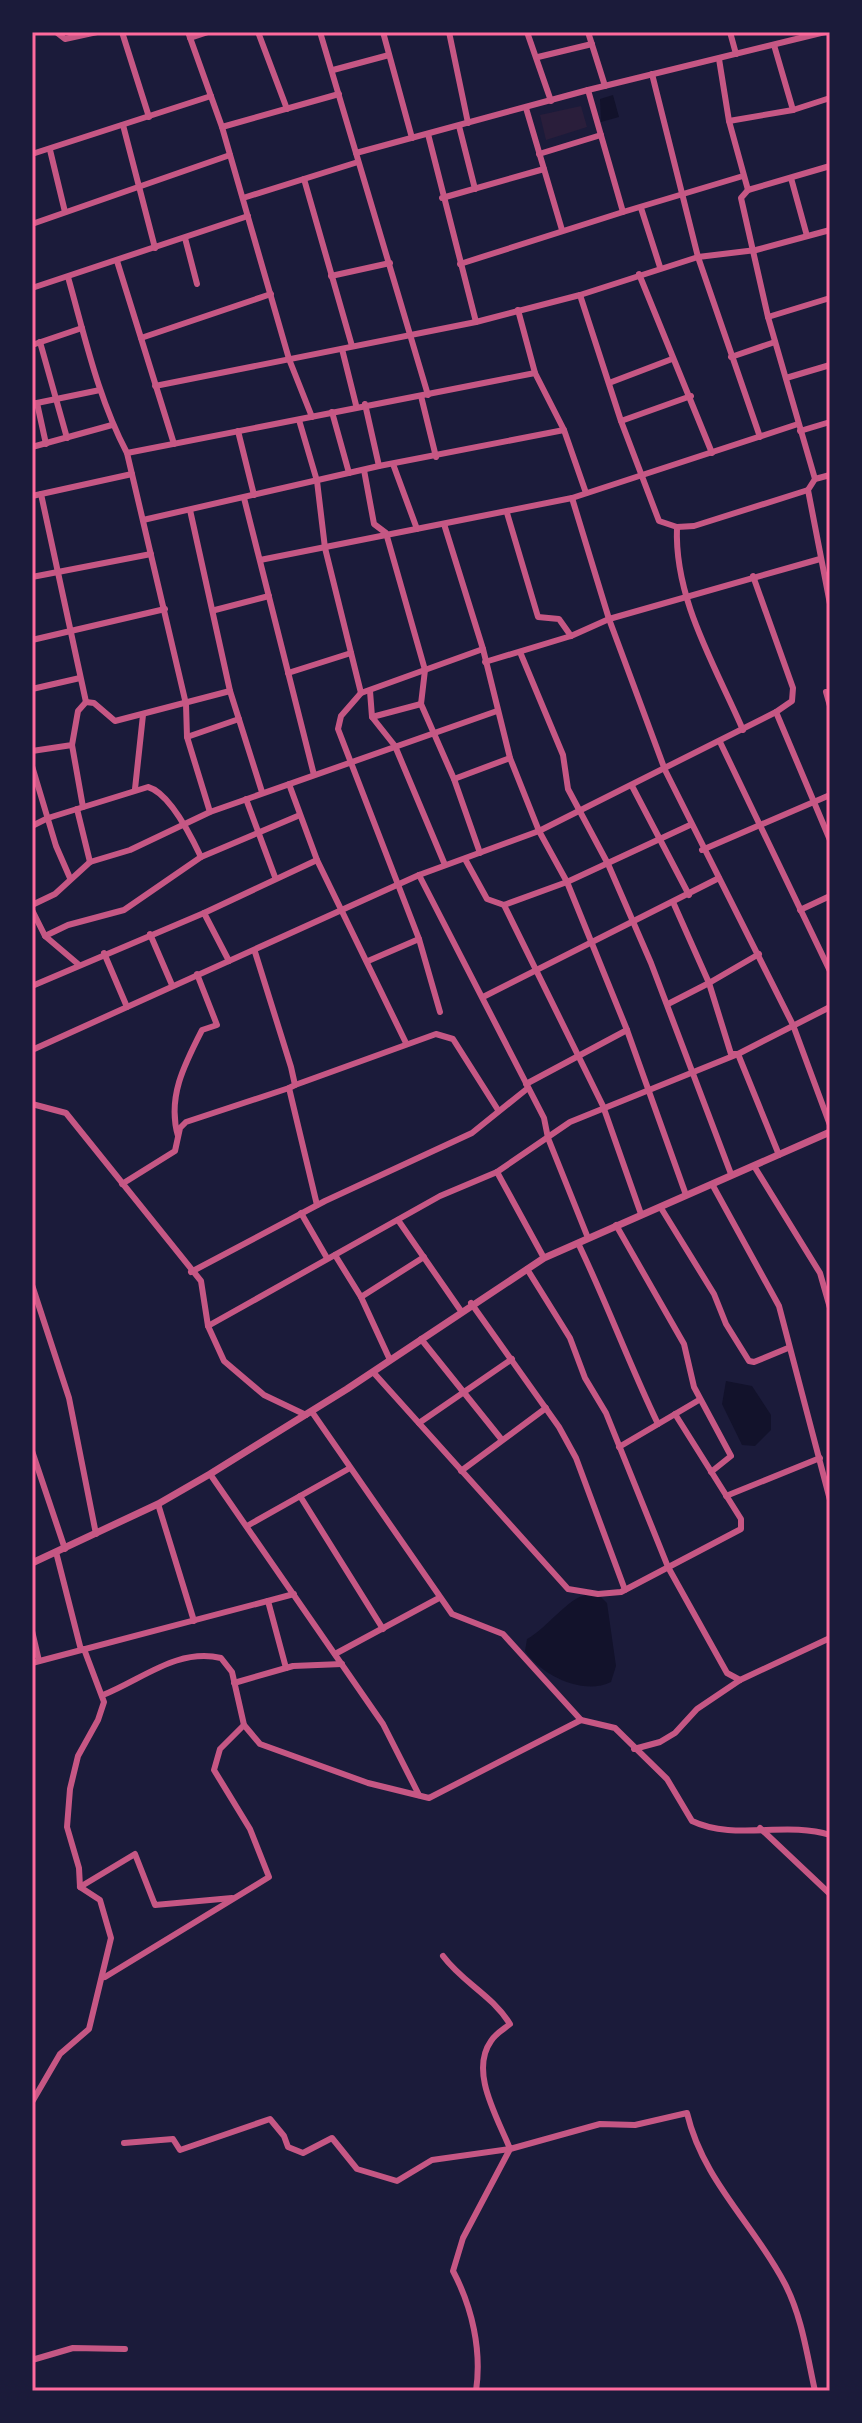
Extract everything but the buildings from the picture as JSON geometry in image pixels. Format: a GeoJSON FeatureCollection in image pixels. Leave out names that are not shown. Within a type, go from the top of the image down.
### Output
{"type":"FeatureCollection","features":[{"type":"Feature","properties":{"kind":"street"},"geometry":{"type":"LineString","coordinates":[[56,32],[65,39],[97,32]]}},
{"type":"Feature","properties":{"kind":"street"},"geometry":{"type":"LineString","coordinates":[[122,32],[149,117]]}},
{"type":"Feature","properties":{"kind":"street"},"geometry":{"type":"LineString","coordinates":[[208,32],[189,35],[222,127],[289,359],[312,417]]}},
{"type":"Feature","properties":{"kind":"street"},"geometry":{"type":"LineString","coordinates":[[258,32],[287,109]]}},
{"type":"Feature","properties":{"kind":"street"},"geometry":{"type":"LineString","coordinates":[[320,32],[412,336],[436,457]]}},
{"type":"Feature","properties":{"kind":"street"},"geometry":{"type":"LineString","coordinates":[[383,32],[412,138]]}},
{"type":"Feature","properties":{"kind":"street"},"geometry":{"type":"LineString","coordinates":[[449,32],[468,123]]}},
{"type":"Feature","properties":{"kind":"street"},"geometry":{"type":"LineString","coordinates":[[527,32],[551,101]]}},
{"type":"Feature","properties":{"kind":"street"},"geometry":{"type":"LineString","coordinates":[[588,32],[605,86]]}},
{"type":"Feature","properties":{"kind":"street"},"geometry":{"type":"LineString","coordinates":[[730,32],[736,54]]}},
{"type":"Feature","properties":{"kind":"street"},"geometry":{"type":"LineString","coordinates":[[356,153],[588,90],[825,32]]}},
{"type":"Feature","properties":{"kind":"street"},"geometry":{"type":"LineString","coordinates":[[538,57],[592,44]]}},
{"type":"Feature","properties":{"kind":"street"},"geometry":{"type":"LineString","coordinates":[[774,45],[793,110]]}},
{"type":"Feature","properties":{"kind":"street"},"geometry":{"type":"LineString","coordinates":[[333,70],[389,55]]}},
{"type":"Feature","properties":{"kind":"street"},"geometry":{"type":"LineString","coordinates":[[719,59],[729,121],[748,190]]}},
{"type":"Feature","properties":{"kind":"street"},"geometry":{"type":"LineString","coordinates":[[652,74],[698,257],[760,437]]}},
{"type":"Feature","properties":{"kind":"street"},"geometry":{"type":"LineString","coordinates":[[588,90],[623,212]]}},
{"type":"Feature","properties":{"kind":"street"},"geometry":{"type":"LineString","coordinates":[[222,127],[339,94]]}},
{"type":"Feature","properties":{"kind":"street"},"geometry":{"type":"LineString","coordinates":[[32,153],[50,150],[211,96]]}},
{"type":"Feature","properties":{"kind":"street"},"geometry":{"type":"LineString","coordinates":[[729,121],[793,110],[830,98]]}},
{"type":"Feature","properties":{"kind":"street"},"geometry":{"type":"LineString","coordinates":[[526,108],[562,230]]}},
{"type":"Feature","properties":{"kind":"street"},"geometry":{"type":"LineString","coordinates":[[123,125],[155,248]]}},
{"type":"Feature","properties":{"kind":"street"},"geometry":{"type":"LineString","coordinates":[[459,126],[475,189]]}},
{"type":"Feature","properties":{"kind":"street"},"geometry":{"type":"LineString","coordinates":[[428,134],[476,322]]}},
{"type":"Feature","properties":{"kind":"street"},"geometry":{"type":"LineString","coordinates":[[539,154],[601,135]]}},
{"type":"Feature","properties":{"kind":"street"},"geometry":{"type":"LineString","coordinates":[[50,150],[65,212]]}},
{"type":"Feature","properties":{"kind":"street"},"geometry":{"type":"LineString","coordinates":[[32,224],[230,155]]}},
{"type":"Feature","properties":{"kind":"street"},"geometry":{"type":"LineString","coordinates":[[243,198],[358,162]]}},
{"type":"Feature","properties":{"kind":"street"},"geometry":{"type":"LineString","coordinates":[[815,479],[768,317],[756,250],[741,203],[748,190],[830,166]]}},
{"type":"Feature","properties":{"kind":"street"},"geometry":{"type":"LineString","coordinates":[[442,198],[544,169]]}},
{"type":"Feature","properties":{"kind":"street"},"geometry":{"type":"LineString","coordinates":[[460,264],[743,176]]}},
{"type":"Feature","properties":{"kind":"street"},"geometry":{"type":"LineString","coordinates":[[791,178],[807,236]]}},
{"type":"Feature","properties":{"kind":"street"},"geometry":{"type":"LineString","coordinates":[[304,179],[352,346]]}},
{"type":"Feature","properties":{"kind":"street"},"geometry":{"type":"LineString","coordinates":[[641,208],[660,267]]}},
{"type":"Feature","properties":{"kind":"street"},"geometry":{"type":"LineString","coordinates":[[32,288],[248,216]]}},
{"type":"Feature","properties":{"kind":"street"},"geometry":{"type":"LineString","coordinates":[[155,386],[476,322],[580,295],[698,257],[756,250],[830,230]]}},
{"type":"Feature","properties":{"kind":"street"},"geometry":{"type":"LineString","coordinates":[[185,238],[197,284]]}},
{"type":"Feature","properties":{"kind":"street"},"geometry":{"type":"LineString","coordinates":[[117,261],[174,444]]}},
{"type":"Feature","properties":{"kind":"street"},"geometry":{"type":"LineString","coordinates":[[331,276],[390,263]]}},
{"type":"Feature","properties":{"kind":"street"},"geometry":{"type":"LineString","coordinates":[[639,274],[712,453]]}},
{"type":"Feature","properties":{"kind":"street"},"geometry":{"type":"LineString","coordinates":[[68,277],[100,390],[112,425],[127,453],[186,704],[187,737],[210,812]]}},
{"type":"Feature","properties":{"kind":"street"},"geometry":{"type":"LineString","coordinates":[[141,338],[271,294]]}},
{"type":"Feature","properties":{"kind":"street"},"geometry":{"type":"LineString","coordinates":[[580,295],[621,421],[659,521],[677,527],[694,526],[808,490],[815,479],[830,475]]}},
{"type":"Feature","properties":{"kind":"street"},"geometry":{"type":"LineString","coordinates":[[768,317],[830,298]]}},
{"type":"Feature","properties":{"kind":"street"},"geometry":{"type":"LineString","coordinates":[[518,310],[535,373],[564,430],[586,493]]}},
{"type":"Feature","properties":{"kind":"street"},"geometry":{"type":"LineString","coordinates":[[67,438],[58,400],[36,343],[82,328]]}},
{"type":"Feature","properties":{"kind":"street"},"geometry":{"type":"LineString","coordinates":[[731,357],[775,342]]}},
{"type":"Feature","properties":{"kind":"street"},"geometry":{"type":"LineString","coordinates":[[342,349],[356,405]]}},
{"type":"Feature","properties":{"kind":"street"},"geometry":{"type":"LineString","coordinates":[[609,383],[672,359]]}},
{"type":"Feature","properties":{"kind":"street"},"geometry":{"type":"LineString","coordinates":[[786,378],[830,365]]}},
{"type":"Feature","properties":{"kind":"street"},"geometry":{"type":"LineString","coordinates":[[127,453],[299,420],[356,405],[425,396],[535,373]]}},
{"type":"Feature","properties":{"kind":"street"},"geometry":{"type":"LineString","coordinates":[[46,444],[34,403],[100,390]]}},
{"type":"Feature","properties":{"kind":"street"},"geometry":{"type":"LineString","coordinates":[[621,421],[691,396]]}},
{"type":"Feature","properties":{"kind":"street"},"geometry":{"type":"LineString","coordinates":[[365,404],[379,466]]}},
{"type":"Feature","properties":{"kind":"street"},"geometry":{"type":"LineString","coordinates":[[332,412],[349,473]]}},
{"type":"Feature","properties":{"kind":"street"},"geometry":{"type":"LineString","coordinates":[[299,420],[317,481],[325,548],[361,693]]}},
{"type":"Feature","properties":{"kind":"street"},"geometry":{"type":"LineString","coordinates":[[260,560],[572,498],[760,437],[830,422]]}},
{"type":"Feature","properties":{"kind":"street"},"geometry":{"type":"LineString","coordinates":[[32,447],[112,425]]}},
{"type":"Feature","properties":{"kind":"street"},"geometry":{"type":"LineString","coordinates":[[143,520],[379,466],[564,430]]}},
{"type":"Feature","properties":{"kind":"street"},"geometry":{"type":"LineString","coordinates":[[238,431],[254,495]]}},
{"type":"Feature","properties":{"kind":"street"},"geometry":{"type":"LineString","coordinates":[[393,464],[417,529]]}},
{"type":"Feature","properties":{"kind":"street"},"geometry":{"type":"LineString","coordinates":[[364,470],[374,524],[386,533],[425,670],[421,704],[431,733],[454,779],[480,853]]}},
{"type":"Feature","properties":{"kind":"street"},"geometry":{"type":"LineString","coordinates":[[32,496],[132,474]]}},
{"type":"Feature","properties":{"kind":"street"},"geometry":{"type":"LineString","coordinates":[[808,490],[830,604]]}},
{"type":"Feature","properties":{"kind":"street"},"geometry":{"type":"LineString","coordinates":[[41,494],[86,702]]}},
{"type":"Feature","properties":{"kind":"street"},"geometry":{"type":"LineString","coordinates":[[244,498],[314,775]]}},
{"type":"Feature","properties":{"kind":"street"},"geometry":{"type":"LineString","coordinates":[[572,498],[609,619],[665,770],[702,850],[759,954],[793,1025],[830,1125]]}},
{"type":"Feature","properties":{"kind":"street"},"geometry":{"type":"LineString","coordinates":[[190,510],[215,610],[230,691],[262,792]]}},
{"type":"Feature","properties":{"kind":"street"},"geometry":{"type":"LineString","coordinates":[[507,513],[538,617],[559,619],[571,636]]}},
{"type":"Feature","properties":{"kind":"street"},"geometry":{"type":"LineString","coordinates":[[444,524],[483,649],[510,758],[539,831],[567,882],[589,943],[627,1030],[686,1195]]}},
{"type":"Feature","properties":{"kind":"street"},"geometry":{"type":"LineString","coordinates":[[677,527],[678,570],[685,597],[743,730]]}},
{"type":"Feature","properties":{"kind":"street"},"geometry":{"type":"LineString","coordinates":[[32,577],[151,554]]}},
{"type":"Feature","properties":{"kind":"street"},"geometry":{"type":"LineString","coordinates":[[485,662],[571,636],[609,619],[820,559]]}},
{"type":"Feature","properties":{"kind":"street"},"geometry":{"type":"LineString","coordinates":[[32,1050],[197,974],[255,952],[419,875],[539,831],[776,712],[792,701],[793,688],[753,576]]}},
{"type":"Feature","properties":{"kind":"street"},"geometry":{"type":"LineString","coordinates":[[215,610],[269,596]]}},
{"type":"Feature","properties":{"kind":"street"},"geometry":{"type":"LineString","coordinates":[[32,640],[165,609]]}},
{"type":"Feature","properties":{"kind":"street"},"geometry":{"type":"LineString","coordinates":[[440,1012],[419,939],[396,887],[352,760],[338,729],[341,716],[361,693],[483,649]]}},
{"type":"Feature","properties":{"kind":"street"},"geometry":{"type":"LineString","coordinates":[[520,652],[563,755],[568,789],[608,864],[633,921],[668,1004],[731,1174]]}},
{"type":"Feature","properties":{"kind":"street"},"geometry":{"type":"LineString","coordinates":[[288,673],[351,653]]}},
{"type":"Feature","properties":{"kind":"street"},"geometry":{"type":"LineString","coordinates":[[32,689],[80,678]]}},
{"type":"Feature","properties":{"kind":"street"},"geometry":{"type":"LineString","coordinates":[[86,702],[94,703],[115,721],[230,691]]}},
{"type":"Feature","properties":{"kind":"street"},"geometry":{"type":"LineString","coordinates":[[370,691],[372,717],[395,746],[445,865]]}},
{"type":"Feature","properties":{"kind":"street"},"geometry":{"type":"LineString","coordinates":[[826,692],[830,706]]}},
{"type":"Feature","properties":{"kind":"street"},"geometry":{"type":"LineString","coordinates":[[86,702],[78,711],[72,745],[90,862]]}},
{"type":"Feature","properties":{"kind":"street"},"geometry":{"type":"LineString","coordinates":[[372,717],[421,704]]}},
{"type":"Feature","properties":{"kind":"street"},"geometry":{"type":"LineString","coordinates":[[78,964],[45,936],[32,907],[55,894],[90,862],[130,850],[210,812],[262,792],[497,711]]}},
{"type":"Feature","properties":{"kind":"street"},"geometry":{"type":"LineString","coordinates":[[776,712],[830,840]]}},
{"type":"Feature","properties":{"kind":"street"},"geometry":{"type":"LineString","coordinates":[[135,789],[143,715]]}},
{"type":"Feature","properties":{"kind":"street"},"geometry":{"type":"LineString","coordinates":[[187,737],[239,719]]}},
{"type":"Feature","properties":{"kind":"street"},"geometry":{"type":"LineString","coordinates":[[720,742],[830,971]]}},
{"type":"Feature","properties":{"kind":"street"},"geometry":{"type":"LineString","coordinates":[[32,751],[72,745]]}},
{"type":"Feature","properties":{"kind":"street"},"geometry":{"type":"LineString","coordinates":[[454,779],[510,758]]}},
{"type":"Feature","properties":{"kind":"street"},"geometry":{"type":"LineString","coordinates":[[32,766],[70,878]]}},
{"type":"Feature","properties":{"kind":"street"},"geometry":{"type":"LineString","coordinates":[[289,784],[317,860],[406,1043]]}},
{"type":"Feature","properties":{"kind":"street"},"geometry":{"type":"LineString","coordinates":[[632,786],[689,895]]}},
{"type":"Feature","properties":{"kind":"street"},"geometry":{"type":"LineString","coordinates":[[32,826],[135,789],[155,789],[186,826],[201,857]]}},
{"type":"Feature","properties":{"kind":"street"},"geometry":{"type":"LineString","coordinates":[[702,850],[830,795]]}},
{"type":"Feature","properties":{"kind":"street"},"geometry":{"type":"LineString","coordinates":[[246,799],[275,877]]}},
{"type":"Feature","properties":{"kind":"street"},"geometry":{"type":"LineString","coordinates":[[45,936],[68,925],[124,910],[201,857],[300,815]]}},
{"type":"Feature","properties":{"kind":"street"},"geometry":{"type":"LineString","coordinates":[[465,859],[487,899],[504,905],[567,882],[690,825]]}},
{"type":"Feature","properties":{"kind":"street"},"geometry":{"type":"LineString","coordinates":[[32,986],[204,913],[275,877],[317,860]]}},
{"type":"Feature","properties":{"kind":"street"},"geometry":{"type":"LineString","coordinates":[[419,875],[544,1118],[548,1138],[588,1238]]}},
{"type":"Feature","properties":{"kind":"street"},"geometry":{"type":"LineString","coordinates":[[483,997],[719,878]]}},
{"type":"Feature","properties":{"kind":"street"},"geometry":{"type":"LineString","coordinates":[[800,910],[830,896]]}},
{"type":"Feature","properties":{"kind":"street"},"geometry":{"type":"LineString","coordinates":[[673,902],[709,983],[731,1054],[738,1054]]}},
{"type":"Feature","properties":{"kind":"street"},"geometry":{"type":"LineString","coordinates":[[504,905],[603,1106],[641,1214]]}},
{"type":"Feature","properties":{"kind":"street"},"geometry":{"type":"LineString","coordinates":[[204,913],[229,961]]}},
{"type":"Feature","properties":{"kind":"street"},"geometry":{"type":"LineString","coordinates":[[150,934],[172,985]]}},
{"type":"Feature","properties":{"kind":"street"},"geometry":{"type":"LineString","coordinates":[[368,961],[419,939]]}},
{"type":"Feature","properties":{"kind":"street"},"geometry":{"type":"LineString","coordinates":[[255,952],[292,1087],[317,1205]]}},
{"type":"Feature","properties":{"kind":"street"},"geometry":{"type":"LineString","coordinates":[[104,953],[127,1007]]}},
{"type":"Feature","properties":{"kind":"street"},"geometry":{"type":"LineString","coordinates":[[668,1004],[759,954]]}},
{"type":"Feature","properties":{"kind":"street"},"geometry":{"type":"LineString","coordinates":[[178,1136],[172,1114],[173,1096],[202,1030],[217,1025],[197,974]]}},
{"type":"Feature","properties":{"kind":"street"},"geometry":{"type":"LineString","coordinates":[[208,1326],[452,1190],[497,1172],[603,1106],[738,1054],[830,1007]]}},
{"type":"Feature","properties":{"kind":"street"},"geometry":{"type":"LineString","coordinates":[[191,1272],[317,1205],[472,1133],[527,1086],[627,1030]]}},
{"type":"Feature","properties":{"kind":"street"},"geometry":{"type":"LineString","coordinates":[[122,1184],[175,1151],[178,1136],[186,1122],[436,1034],[453,1039],[498,1110]]}},
{"type":"Feature","properties":{"kind":"street"},"geometry":{"type":"LineString","coordinates":[[738,1054],[779,1155]]}},
{"type":"Feature","properties":{"kind":"street"},"geometry":{"type":"LineString","coordinates":[[32,1104],[66,1113],[204,1287],[208,1326],[217,1351],[237,1374],[278,1404],[309,1414],[452,1614],[503,1634],[581,1720],[615,1728],[667,1779],[692,1821],[726,1829],[760,1828],[830,1835]]}},
{"type":"Feature","properties":{"kind":"street"},"geometry":{"type":"LineString","coordinates":[[32,1563],[158,1504],[210,1474],[309,1414],[471,1303],[544,1258],[830,1132]]}},
{"type":"Feature","properties":{"kind":"street"},"geometry":{"type":"LineString","coordinates":[[754,1166],[820,1273],[830,1308]]}},
{"type":"Feature","properties":{"kind":"street"},"geometry":{"type":"LineString","coordinates":[[497,1172],[544,1258]]}},
{"type":"Feature","properties":{"kind":"street"},"geometry":{"type":"LineString","coordinates":[[712,1184],[779,1306],[830,1500]]}},
{"type":"Feature","properties":{"kind":"street"},"geometry":{"type":"LineString","coordinates":[[661,1208],[714,1294],[726,1324],[749,1361],[754,1362],[788,1348]]}},
{"type":"Feature","properties":{"kind":"street"},"geometry":{"type":"LineString","coordinates":[[301,1213],[361,1297],[390,1360]]}},
{"type":"Feature","properties":{"kind":"street"},"geometry":{"type":"LineString","coordinates":[[398,1220],[461,1311]]}},
{"type":"Feature","properties":{"kind":"street"},"geometry":{"type":"LineString","coordinates":[[616,1225],[684,1344],[699,1400],[731,1456],[711,1472]]}},
{"type":"Feature","properties":{"kind":"street"},"geometry":{"type":"LineString","coordinates":[[578,1243],[617,1323],[624,1353],[658,1424]]}},
{"type":"Feature","properties":{"kind":"street"},"geometry":{"type":"LineString","coordinates":[[361,1297],[424,1257]]}},
{"type":"Feature","properties":{"kind":"street"},"geometry":{"type":"LineString","coordinates":[[527,1269],[570,1338],[585,1378],[606,1413],[668,1567],[727,1673],[740,1680]]}},
{"type":"Feature","properties":{"kind":"street"},"geometry":{"type":"LineString","coordinates":[[32,1285],[69,1398],[96,1534]]}},
{"type":"Feature","properties":{"kind":"street"},"geometry":{"type":"LineString","coordinates":[[471,1303],[546,1408],[576,1458],[625,1590]]}},
{"type":"Feature","properties":{"kind":"street"},"geometry":{"type":"LineString","coordinates":[[421,1339],[502,1440]]}},
{"type":"Feature","properties":{"kind":"street"},"geometry":{"type":"LineString","coordinates":[[419,1423],[512,1359]]}},
{"type":"Feature","properties":{"kind":"street"},"geometry":{"type":"LineString","coordinates":[[373,1372],[568,1589],[598,1594],[625,1590],[741,1529],[741,1519],[675,1414]]}},
{"type":"Feature","properties":{"kind":"street"},"geometry":{"type":"LineString","coordinates":[[619,1447],[699,1400]]}},
{"type":"Feature","properties":{"kind":"street"},"geometry":{"type":"LineString","coordinates":[[461,1471],[546,1408]]}},
{"type":"Feature","properties":{"kind":"street"},"geometry":{"type":"LineString","coordinates":[[32,1451],[60,1550],[83,1650],[103,1695],[102,1711],[78,1756],[70,1789],[67,1827],[79,1868],[80,1887]]}},
{"type":"Feature","properties":{"kind":"street"},"geometry":{"type":"LineString","coordinates":[[726,1496],[820,1458]]}},
{"type":"Feature","properties":{"kind":"street"},"geometry":{"type":"LineString","coordinates":[[247,1526],[350,1468]]}},
{"type":"Feature","properties":{"kind":"street"},"geometry":{"type":"LineString","coordinates":[[210,1474],[383,1724],[419,1795]]}},
{"type":"Feature","properties":{"kind":"street"},"geometry":{"type":"LineString","coordinates":[[300,1496],[383,1629]]}},
{"type":"Feature","properties":{"kind":"street"},"geometry":{"type":"LineString","coordinates":[[158,1504],[194,1621]]}},
{"type":"Feature","properties":{"kind":"street"},"geometry":{"type":"LineString","coordinates":[[32,1631],[35,1662],[294,1594]]}},
{"type":"Feature","properties":{"kind":"street"},"geometry":{"type":"LineString","coordinates":[[335,1654],[439,1598]]}},
{"type":"Feature","properties":{"kind":"street"},"geometry":{"type":"LineString","coordinates":[[268,1601],[286,1668]]}},
{"type":"Feature","properties":{"kind":"street"},"geometry":{"type":"LineString","coordinates":[[634,1749],[675,1733],[697,1709],[740,1680],[830,1638]]}},
{"type":"Feature","properties":{"kind":"street"},"geometry":{"type":"LineString","coordinates":[[103,1695],[136,1682],[180,1657],[203,1654],[221,1658],[234,1683],[244,1725],[268,1749],[330,1767],[368,1783],[419,1795],[438,1795],[581,1720]]}},
{"type":"Feature","properties":{"kind":"street"},"geometry":{"type":"LineString","coordinates":[[234,1683],[286,1668],[342,1664]]}},
{"type":"Feature","properties":{"kind":"street"},"geometry":{"type":"LineString","coordinates":[[104,1977],[269,1877],[250,1829],[214,1770],[220,1749],[244,1725]]}},
{"type":"Feature","properties":{"kind":"street"},"geometry":{"type":"LineString","coordinates":[[760,1828],[830,1894]]}},
{"type":"Feature","properties":{"kind":"street"},"geometry":{"type":"LineString","coordinates":[[80,1887],[135,1854],[155,1905],[235,1898]]}},
{"type":"Feature","properties":{"kind":"street"},"geometry":{"type":"LineString","coordinates":[[32,2102],[60,2054],[89,2029],[104,1977],[111,1938],[100,1900],[80,1887]]}},
{"type":"Feature","properties":{"kind":"street"},"geometry":{"type":"LineString","coordinates":[[443,1956],[458,1973],[489,1996],[510,2024],[490,2041],[482,2066],[484,2083],[510,2149],[463,2238],[453,2271],[467,2297],[478,2355],[476,2391]]}},
{"type":"Feature","properties":{"kind":"street"},"geometry":{"type":"LineString","coordinates":[[124,2143],[173,2139],[180,2150],[270,2119],[288,2147],[303,2153],[332,2138],[357,2169],[397,2181],[432,2160],[510,2149],[600,2124],[635,2125],[687,2113],[694,2144],[713,2178],[785,2283],[801,2325],[815,2391]]}},
{"type":"Feature","properties":{"kind":"street"},"geometry":{"type":"LineString","coordinates":[[32,2360],[73,2348],[125,2349]]}},
{"type":"Feature","properties":{"kind":"shaded area"},"geometry":{"type":"Polygon","coordinates":[[[613,95],[619,117],[601,122],[600,99],[613,95]]]}},
{"type":"Feature","properties":{"kind":"shaded area"},"geometry":{"type":"Polygon","coordinates":[[[581,106],[587,127],[546,140],[540,115],[581,106]]]}},
{"type":"Feature","properties":{"kind":"shaded area"},"geometry":{"type":"Polygon","coordinates":[[[726,1381],[752,1386],[771,1415],[771,1430],[755,1446],[742,1445],[722,1404],[726,1381]]]}},
{"type":"Feature","properties":{"kind":"shaded area"},"geometry":{"type":"Polygon","coordinates":[[[586,1595],[601,1597],[607,1603],[616,1666],[611,1682],[600,1686],[564,1681],[541,1668],[525,1651],[527,1639],[572,1601],[586,1595]]]}}]}
